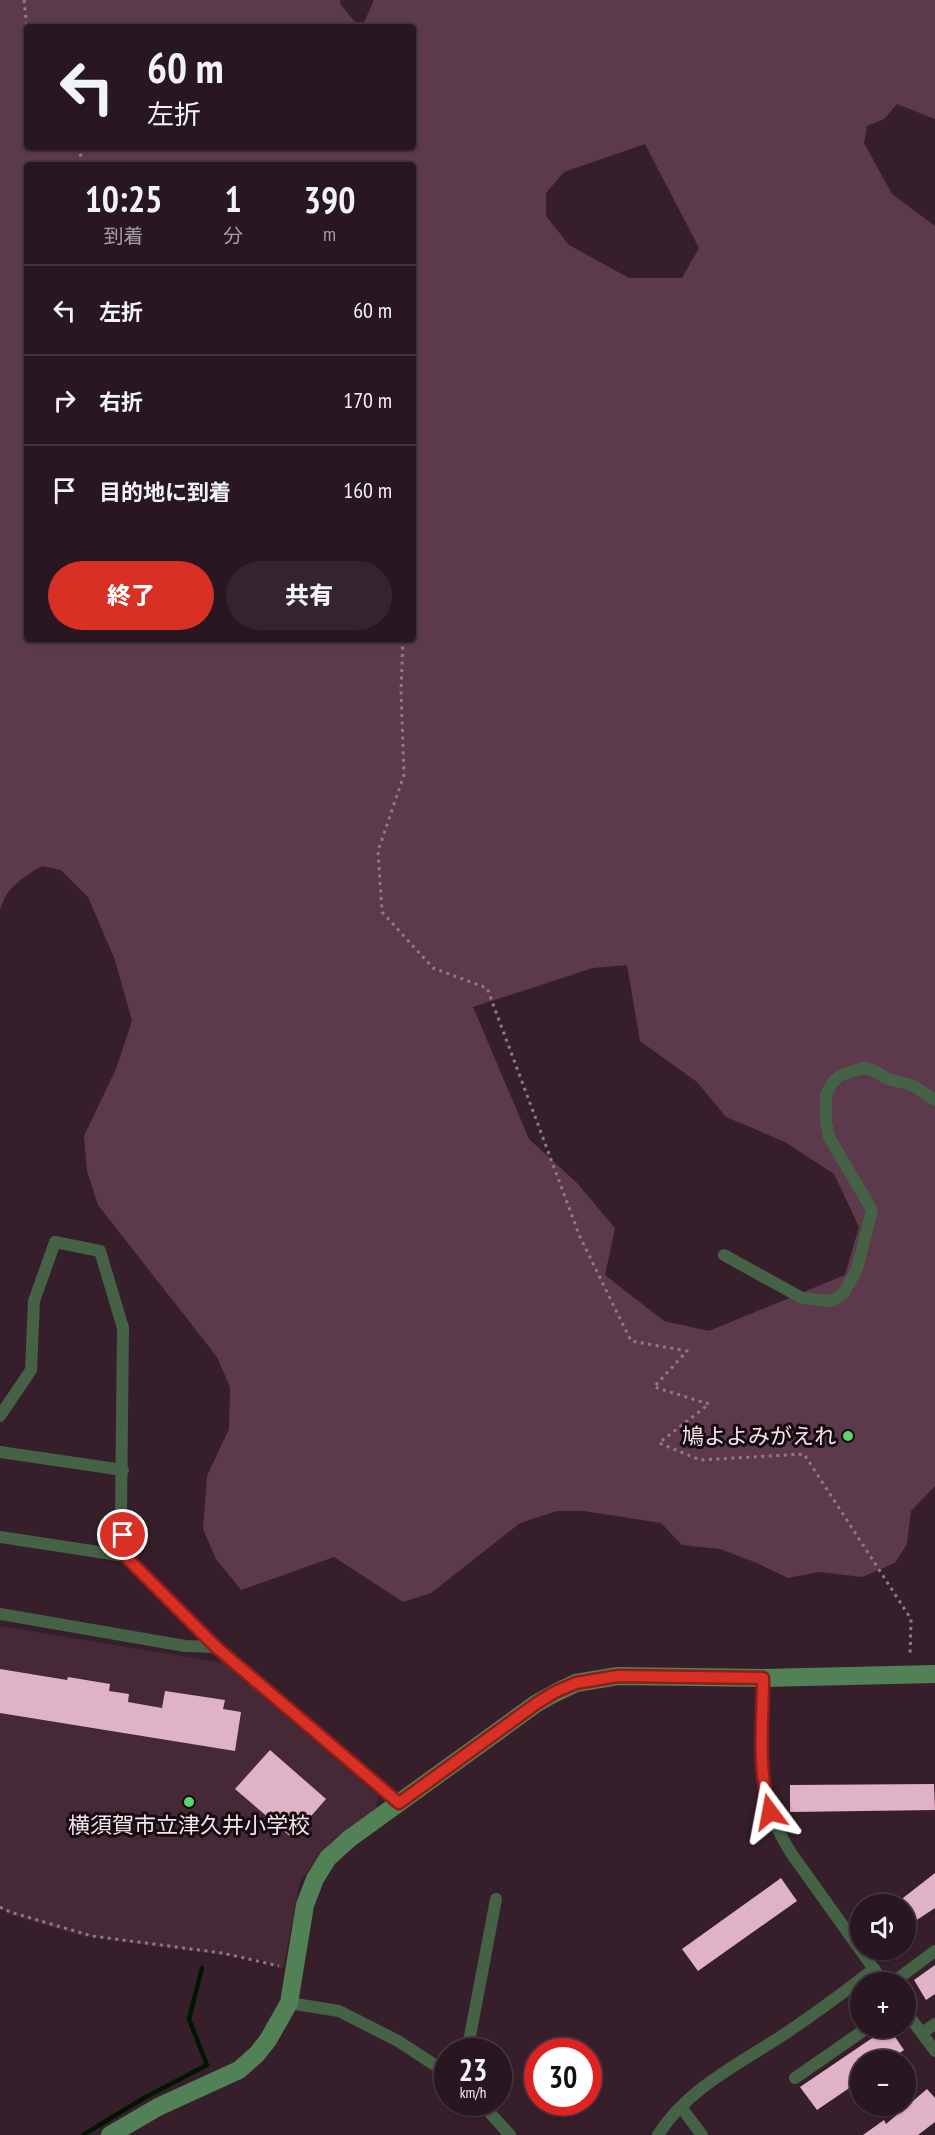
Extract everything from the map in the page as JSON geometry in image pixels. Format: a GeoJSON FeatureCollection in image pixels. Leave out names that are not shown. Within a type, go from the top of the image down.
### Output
{"type":"FeatureCollection","features":[{"type":"Feature","properties":{"kind":"street"},"geometry":{"type":"LineString","coordinates":[[724,1255],[802,1298],[831,1301],[843,1294],[857,1269],[872,1210],[829,1137],[826,1122],[826,1094],[832,1083],[841,1075],[863,1068],[888,1079],[912,1085],[935,1100]]}},
{"type":"Feature","properties":{"kind":"street"},"geometry":{"type":"LineString","coordinates":[[0,1416],[31,1370],[34,1301],[55,1242],[100,1251],[123,1328],[122,1514],[125,1556]]}},
{"type":"Feature","properties":{"kind":"street"},"geometry":{"type":"LineString","coordinates":[[0,1452],[123,1470]]}},
{"type":"Feature","properties":{"kind":"street"},"geometry":{"type":"LineString","coordinates":[[0,1537],[125,1556],[216,1647],[399,1803]]}},
{"type":"Feature","properties":{"kind":"street"},"geometry":{"type":"LineString","coordinates":[[0,1614],[185,1646],[216,1647]]}},
{"type":"Feature","properties":{"kind":"street"},"geometry":{"type":"LineString","coordinates":[[110,2135],[158,2107],[239,2070],[257,2054],[268,2040],[289,2002],[305,1905],[315,1879],[328,1858],[349,1839],[555,1692],[576,1683],[618,1676],[763,1678],[935,1674]]}},
{"type":"Feature","properties":{"kind":"street"},"geometry":{"type":"LineString","coordinates":[[763,1678],[762,1773],[770,1812],[791,1853],[876,1972]]}},
{"type":"Feature","properties":{"kind":"street"},"geometry":{"type":"LineString","coordinates":[[470,2038],[496,1899]]}},
{"type":"Feature","properties":{"kind":"street"},"geometry":{"type":"LineString","coordinates":[[906,1972],[935,1951]]}},
{"type":"Feature","properties":{"kind":"street"},"geometry":{"type":"LineString","coordinates":[[658,2135],[667,2120],[718,2077],[825,2007],[874,1969]]}},
{"type":"Feature","properties":{"kind":"street"},"geometry":{"type":"LineString","coordinates":[[289,2002],[339,2011],[398,2041],[434,2065]]}},
{"type":"Feature","properties":{"kind":"street"},"geometry":{"type":"LineString","coordinates":[[922,2033],[935,2024]]}},
{"type":"Feature","properties":{"kind":"street"},"geometry":{"type":"LineString","coordinates":[[916,2025],[935,2051]]}},
{"type":"Feature","properties":{"kind":"street"},"geometry":{"type":"LineString","coordinates":[[795,2078],[853,2038]]}},
{"type":"Feature","properties":{"kind":"street"},"geometry":{"type":"LineString","coordinates":[[681,2107],[702,2135]]}},
{"type":"Feature","properties":{"kind":"street"},"geometry":{"type":"LineString","coordinates":[[493,2116],[510,2135]]}},
{"type":"Feature","properties":{"kind":"path"},"geometry":{"type":"LineString","coordinates":[[24,0],[26,24]]}},
{"type":"Feature","properties":{"kind":"path"},"geometry":{"type":"LineString","coordinates":[[403,642],[401,690],[404,775],[378,851],[382,912],[433,968],[487,988],[580,1237],[632,1341],[687,1351],[654,1387],[709,1404],[659,1443],[700,1460],[804,1454],[911,1619],[910,1674]]}},
{"type":"Feature","properties":{"kind":"path"},"geometry":{"type":"LineString","coordinates":[[0,1907],[92,1936],[222,1953],[294,1970]]}},
{"type":"Feature","properties":{"kind":"shaded area"},"geometry":{"type":"Polygon","coordinates":[[[0,0],[340,0],[341,5],[357,24],[24,24],[24,150],[416,150],[416,24],[363,24],[374,0],[935,0],[935,119],[897,104],[884,119],[867,126],[864,143],[892,194],[935,226],[935,1486],[911,1511],[907,1544],[895,1563],[862,1577],[819,1572],[788,1578],[720,1549],[682,1545],[661,1523],[584,1511],[557,1511],[520,1523],[431,1593],[403,1602],[334,1557],[241,1590],[216,1559],[203,1529],[207,1476],[229,1429],[230,1387],[217,1357],[98,1205],[87,1171],[84,1136],[116,1069],[132,1021],[115,960],[88,897],[61,870],[42,866],[16,884],[2,903],[0,911],[0,0]],[[645,144],[564,172],[546,193],[546,216],[569,245],[629,278],[682,278],[699,248],[645,144]],[[627,965],[593,968],[473,1007],[529,1139],[577,1183],[615,1228],[605,1275],[664,1321],[709,1331],[845,1275],[859,1227],[834,1174],[785,1142],[726,1117],[697,1082],[640,1041],[627,965]]]}},
{"type":"Feature","properties":{"kind":"shaded area","name":"横須賀市立津久井小学校"},"geometry":{"type":"Polygon","coordinates":[[[0,1626],[224,1663],[378,1796],[376,1809],[332,1840],[300,1882],[283,1969],[261,1960],[82,1936],[11,1915],[0,1908],[0,1626]]]}},
{"type":"Feature","properties":{"kind":"building"},"geometry":{"type":"Polygon","coordinates":[[[0,1669],[67,1680],[68,1677],[110,1684],[109,1691],[129,1694],[128,1702],[162,1708],[165,1691],[225,1700],[223,1709],[241,1712],[235,1751],[0,1713],[0,1669]]]}},
{"type":"Feature","properties":{"kind":"building"},"geometry":{"type":"Polygon","coordinates":[[[270,1750],[326,1799],[292,1838],[235,1789],[270,1750]]]}},
{"type":"Feature","properties":{"kind":"building"},"geometry":{"type":"Polygon","coordinates":[[[934,1784],[935,1810],[790,1812],[790,1785],[934,1784]]]}},
{"type":"Feature","properties":{"kind":"building"},"geometry":{"type":"Polygon","coordinates":[[[935,1873],[935,1908],[916,1920],[916,1894],[908,1894],[935,1873]]]}},
{"type":"Feature","properties":{"kind":"building"},"geometry":{"type":"Polygon","coordinates":[[[781,1878],[797,1901],[698,1971],[682,1949],[781,1878]]]}},
{"type":"Feature","properties":{"kind":"building"},"geometry":{"type":"Polygon","coordinates":[[[935,1965],[935,1994],[926,2000],[916,1983],[916,1979],[935,1965]]]}},
{"type":"Feature","properties":{"kind":"building"},"geometry":{"type":"Polygon","coordinates":[[[872,2038],[896,2038],[904,2050],[855,2050],[872,2038]]]}},
{"type":"Feature","properties":{"kind":"building"},"geometry":{"type":"Polygon","coordinates":[[[850,2053],[850,2088],[817,2110],[800,2087],[850,2053]]]}},
{"type":"Feature","properties":{"kind":"building"},"geometry":{"type":"Polygon","coordinates":[[[927,2089],[935,2098],[935,2122],[918,2135],[863,2135],[884,2120],[886,2124],[895,2116],[916,2116],[916,2098],[927,2089]]]}},
{"type":"Feature","properties":{"kind":"waterway"},"geometry":{"type":"LineString","coordinates":[[83,2135],[144,2098],[207,2065],[189,2019],[202,1968]]}},
{"type":"Feature","properties":{"kind":"place","name":"鳩よよみがえれ"},"geometry":{"type":"Point","coordinates":[848,1436]}},
{"type":"Feature","properties":{"kind":"place","name":"横須賀市立津久井小学校"},"geometry":{"type":"Point","coordinates":[189,1802]}},
{"type":"Feature","properties":{"kind":"route"},"geometry":{"type":"LineString","coordinates":[[123,1535],[125,1556],[216,1647],[399,1803],[537,1703],[576,1683],[618,1676],[763,1678],[762,1773],[770,1812]]}}]}
